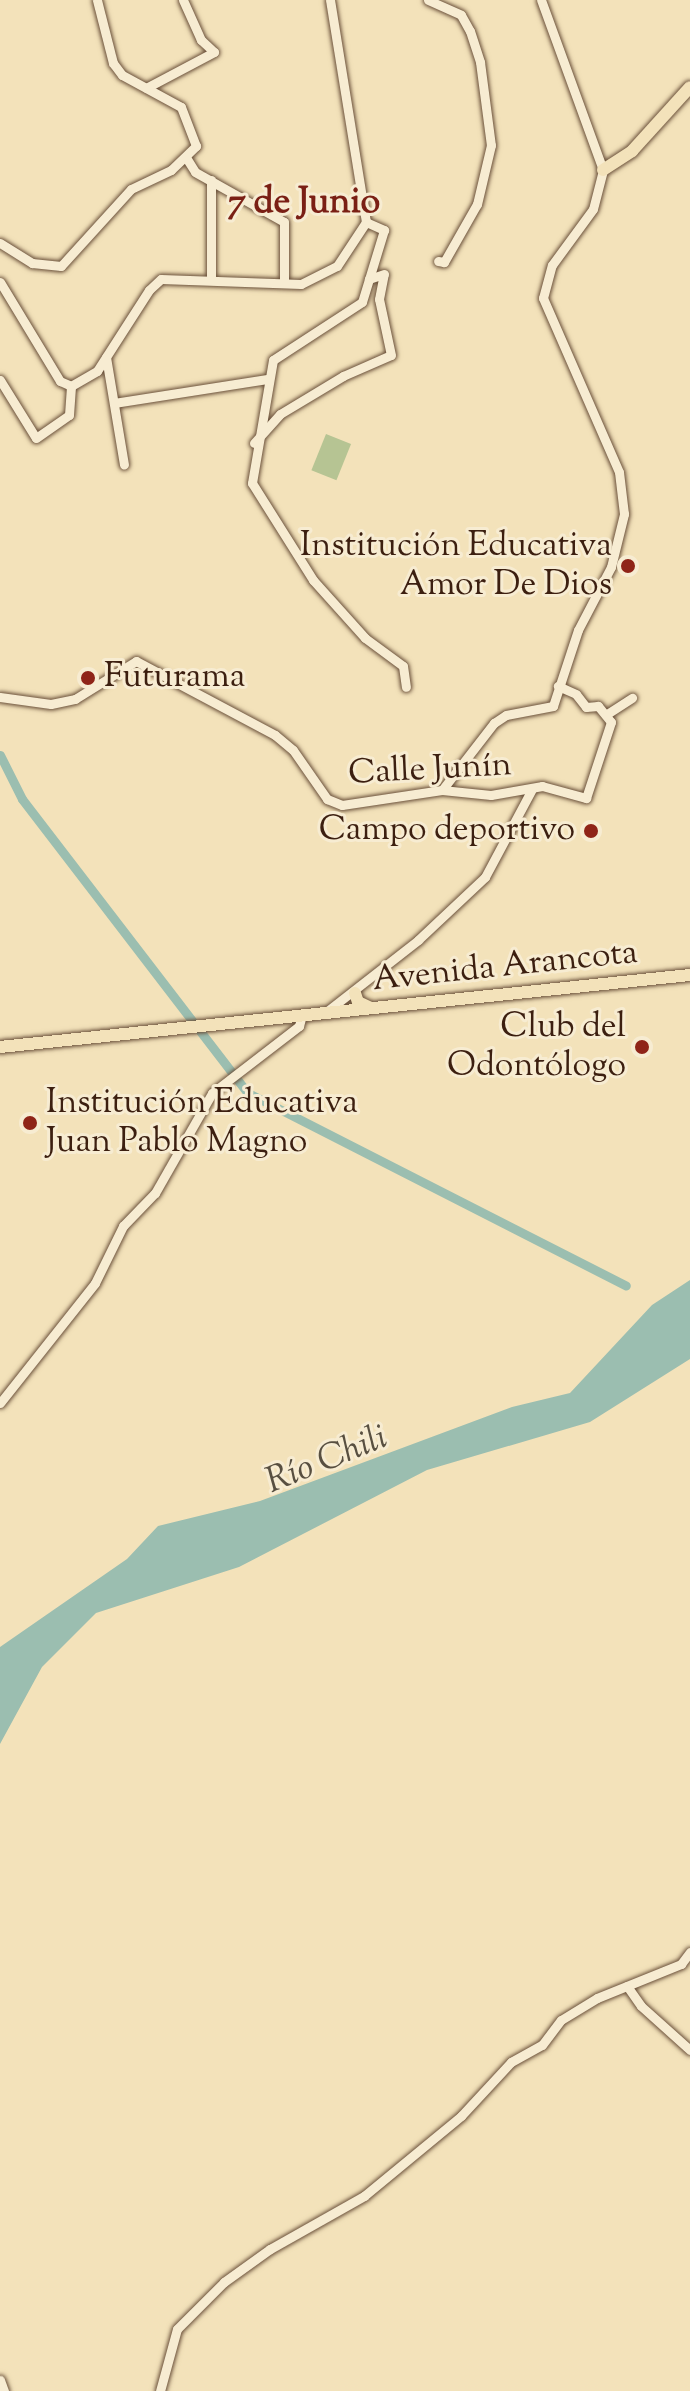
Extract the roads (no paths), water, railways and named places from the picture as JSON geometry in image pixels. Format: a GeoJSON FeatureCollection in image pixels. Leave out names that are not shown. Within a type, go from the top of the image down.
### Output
{"type":"FeatureCollection","features":[{"type":"Feature","properties":{"kind":"main road"},"geometry":{"type":"LineString","coordinates":[[603,170],[632,151],[690,87]]}},
{"type":"Feature","properties":{"kind":"main road","name":"Avenida Arancota"},"geometry":{"type":"LineString","coordinates":[[0,1047],[690,975]]}},
{"type":"Feature","properties":{"kind":"main road"},"geometry":{"type":"LineString","coordinates":[[355,993],[358,1002],[371,1008]]}},
{"type":"Feature","properties":{"kind":"street"},"geometry":{"type":"LineString","coordinates":[[0,243],[32,263],[61,266],[131,189],[187,159],[196,146],[191,124],[181,107],[122,75],[113,63],[97,0]]}},
{"type":"Feature","properties":{"kind":"street"},"geometry":{"type":"LineString","coordinates":[[146,88],[214,52],[201,40],[183,0]]}},
{"type":"Feature","properties":{"kind":"street"},"geometry":{"type":"LineString","coordinates":[[0,282],[60,381],[71,386],[84,383],[106,357],[149,290],[161,279],[301,284],[337,266],[366,222],[330,0]]}},
{"type":"Feature","properties":{"kind":"street"},"geometry":{"type":"LineString","coordinates":[[428,0],[461,15],[476,50],[491,160],[477,204],[444,262],[438,261]]}},
{"type":"Feature","properties":{"kind":"street"},"geometry":{"type":"LineString","coordinates":[[442,790],[494,723],[522,710],[550,710],[578,630],[611,567],[624,514],[614,458],[543,298],[552,265],[593,209],[603,170],[541,0]]}},
{"type":"Feature","properties":{"kind":"street"},"geometry":{"type":"LineString","coordinates":[[187,159],[195,172],[284,222],[284,283]]}},
{"type":"Feature","properties":{"kind":"street"},"geometry":{"type":"LineString","coordinates":[[211,180],[211,280]]}},
{"type":"Feature","properties":{"kind":"street"},"geometry":{"type":"LineString","coordinates":[[366,222],[384,230],[357,308],[279,352],[267,379],[254,443],[255,494],[292,542],[313,580],[365,638],[403,666],[406,687]]}},
{"type":"Feature","properties":{"kind":"street"},"geometry":{"type":"LineString","coordinates":[[254,443],[280,414],[343,376],[391,355],[379,299],[384,274],[369,279]]}},
{"type":"Feature","properties":{"kind":"street"},"geometry":{"type":"LineString","coordinates":[[106,357],[124,464]]}},
{"type":"Feature","properties":{"kind":"street"},"geometry":{"type":"LineString","coordinates":[[114,403],[267,379]]}},
{"type":"Feature","properties":{"kind":"street"},"geometry":{"type":"LineString","coordinates":[[0,380],[36,438],[69,415],[71,386]]}},
{"type":"Feature","properties":{"kind":"street","name":"Calle Junín"},"geometry":{"type":"LineString","coordinates":[[0,697],[51,704],[75,699],[136,661],[275,735],[293,750],[327,799],[342,805],[442,790],[491,795],[554,787],[586,798],[610,730],[607,714]]}},
{"type":"Feature","properties":{"kind":"street"},"geometry":{"type":"LineString","coordinates":[[558,686],[586,707],[598,706],[607,714],[632,698]]}},
{"type":"Feature","properties":{"kind":"street"},"geometry":{"type":"LineString","coordinates":[[325,1013],[355,993],[485,877],[532,789]]}},
{"type":"Feature","properties":{"kind":"street"},"geometry":{"type":"LineString","coordinates":[[0,1403],[95,1283],[123,1226],[155,1193],[212,1093],[299,1026],[302,1015]]}},
{"type":"Feature","properties":{"kind":"street"},"geometry":{"type":"LineString","coordinates":[[160,2391],[177,2329],[224,2282],[270,2249],[364,2196],[461,2116],[511,2062],[542,2045],[561,2020],[584,2004],[681,1964],[690,1952]]}},
{"type":"Feature","properties":{"kind":"street"},"geometry":{"type":"LineString","coordinates":[[627,1986],[641,2006],[690,2050]]}},
{"type":"Feature","properties":{"kind":"street"},"geometry":{"type":"LineString","coordinates":[[0,2380],[4,2391]]}},
{"type":"Feature","properties":{"kind":"waterway"},"geometry":{"type":"LineString","coordinates":[[0,755],[22,799],[248,1093],[626,1286]]}},
{"type":"Feature","properties":{"kind":"place","name":"Institución Educativa Amor De Dios"},"geometry":{"type":"Point","coordinates":[628,566]}},
{"type":"Feature","properties":{"kind":"place","name":"Futurama"},"geometry":{"type":"Point","coordinates":[88,678]}},
{"type":"Feature","properties":{"kind":"place","name":"Campo deportivo"},"geometry":{"type":"Point","coordinates":[591,831]}},
{"type":"Feature","properties":{"kind":"place","name":"Club del Odontólogo"},"geometry":{"type":"Point","coordinates":[642,1047]}},
{"type":"Feature","properties":{"kind":"place","name":"Institución Educativa Juan Pablo Magno"},"geometry":{"type":"Point","coordinates":[30,1123]}},
{"type":"Feature","properties":{"kind":"district","name":"7 de Junio"},"geometry":{"type":"Point","coordinates":[304,204]}},
{"type":"Feature","properties":{"kind":"water label","name":"Río Chili"},"geometry":{"type":"Point","coordinates":[327,1461]}}]}
